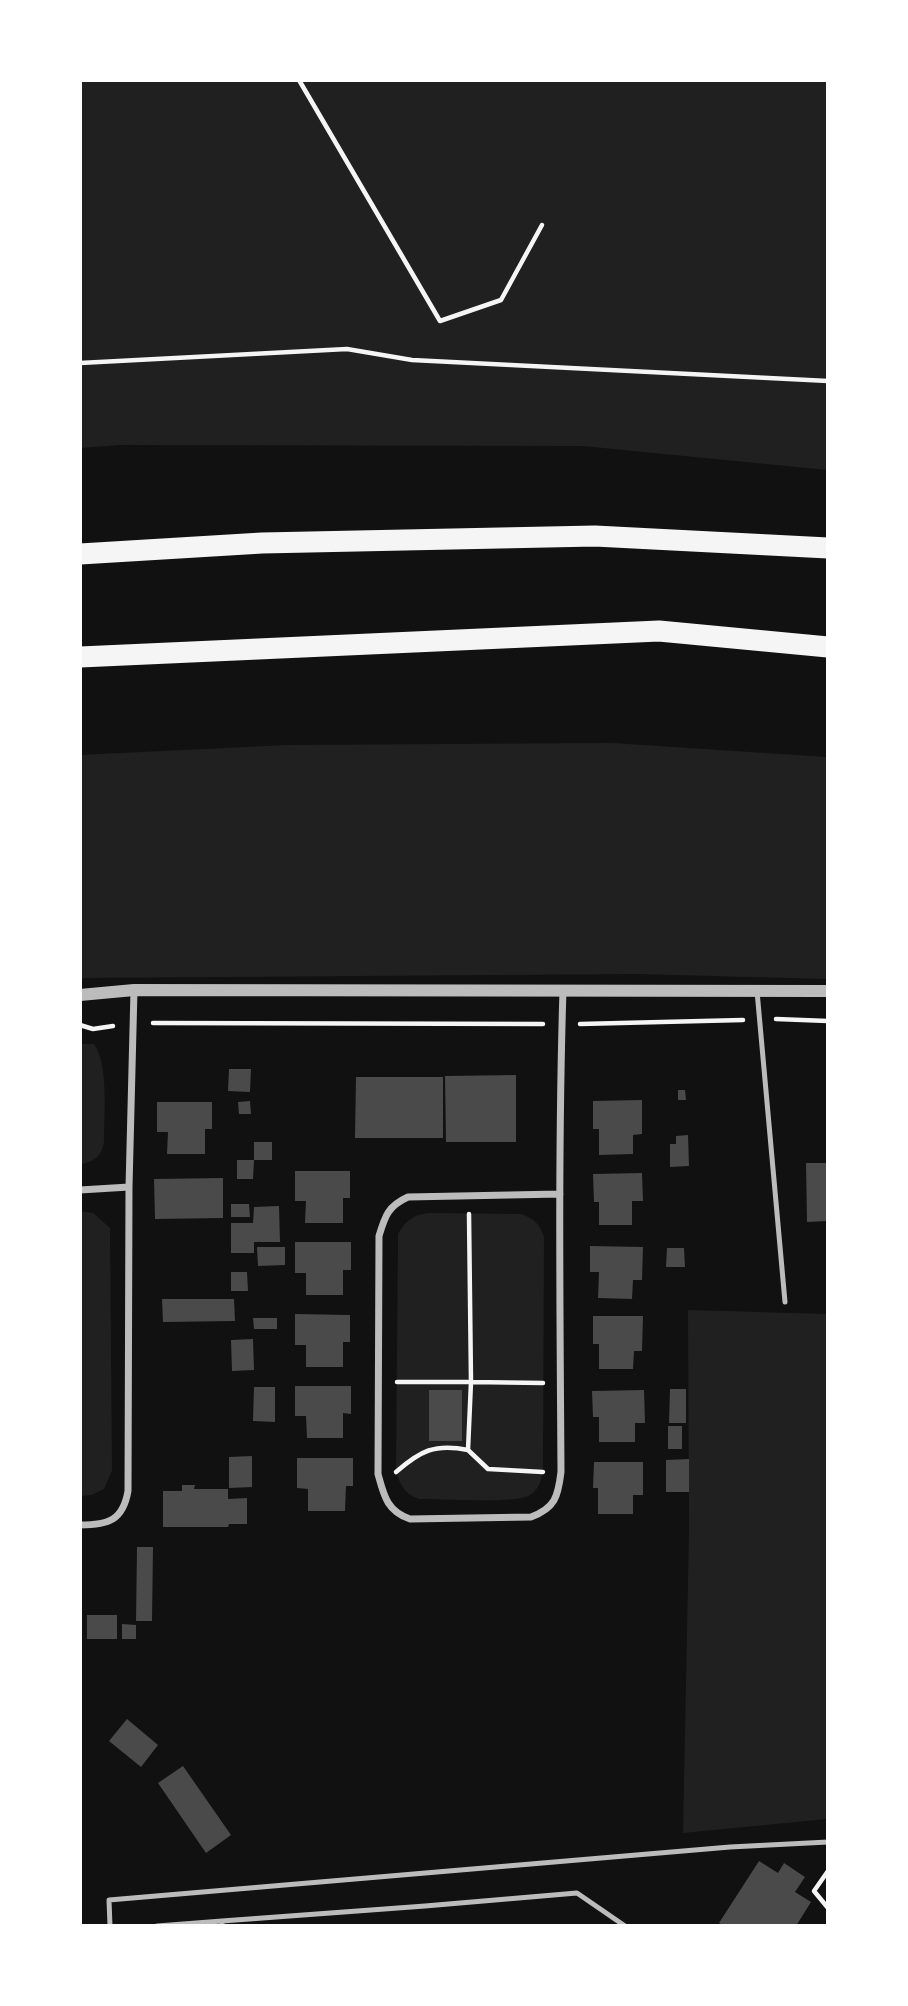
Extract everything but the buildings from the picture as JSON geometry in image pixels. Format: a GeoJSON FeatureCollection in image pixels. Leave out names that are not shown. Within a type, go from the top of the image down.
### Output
{"type":"FeatureCollection","features":[{"type":"Feature","properties":{"kind":"highway"},"geometry":{"type":"LineString","coordinates":[[80,554],[262,542],[594,536],[828,548]]}},
{"type":"Feature","properties":{"kind":"highway"},"geometry":{"type":"LineString","coordinates":[[80,656],[659,631],[828,647]]}},
{"type":"Feature","properties":{"kind":"street"},"geometry":{"type":"LineString","coordinates":[[80,995],[134,990],[828,991]]}},
{"type":"Feature","properties":{"kind":"street"},"geometry":{"type":"LineString","coordinates":[[80,1525],[97,1525],[114,1519],[125,1507],[128,1490],[129,1187],[134,990]]}},
{"type":"Feature","properties":{"kind":"street"},"geometry":{"type":"LineString","coordinates":[[560,1194],[408,1197],[397,1202],[384,1216],[379,1236],[378,1474],[388,1506],[399,1515],[410,1519],[531,1517],[551,1507],[558,1492],[561,1472],[560,1194],[563,990]]}},
{"type":"Feature","properties":{"kind":"street"},"geometry":{"type":"LineString","coordinates":[[80,1190],[129,1187]]}},
{"type":"Feature","properties":{"kind":"lane"},"geometry":{"type":"LineString","coordinates":[[757,990],[785,1302]]}},
{"type":"Feature","properties":{"kind":"lane"},"geometry":{"type":"LineString","coordinates":[[110,1926],[109,1900],[730,1847],[828,1842]]}},
{"type":"Feature","properties":{"kind":"lane"},"geometry":{"type":"LineString","coordinates":[[157,1926],[222,1923],[577,1892],[625,1926]]}},
{"type":"Feature","properties":{"kind":"path"},"geometry":{"type":"LineString","coordinates":[[299,80],[440,321],[501,300],[542,225]]}},
{"type":"Feature","properties":{"kind":"path"},"geometry":{"type":"LineString","coordinates":[[80,363],[347,349],[412,360],[828,381]]}},
{"type":"Feature","properties":{"kind":"path"},"geometry":{"type":"LineString","coordinates":[[80,1025],[93,1029],[133,1023],[562,1024],[760,1019],[828,1021]]}},
{"type":"Feature","properties":{"kind":"path"},"geometry":{"type":"LineString","coordinates":[[468,1196],[471,1382],[468,1450]]}},
{"type":"Feature","properties":{"kind":"path"},"geometry":{"type":"LineString","coordinates":[[378,1382],[561,1384]]}},
{"type":"Feature","properties":{"kind":"path"},"geometry":{"type":"LineString","coordinates":[[382,1488],[411,1459],[422,1451],[437,1448],[468,1450],[488,1469],[561,1472]]}},
{"type":"Feature","properties":{"kind":"path"},"geometry":{"type":"LineString","coordinates":[[828,1871],[814,1891],[828,1908]]}},
{"type":"Feature","properties":{"kind":"shaded area"},"geometry":{"type":"Polygon","coordinates":[[[81,81],[827,81],[827,470],[583,446],[121,445],[81,448],[81,81]]]}},
{"type":"Feature","properties":{"kind":"shaded area"},"geometry":{"type":"Polygon","coordinates":[[[612,743],[827,757],[827,979],[638,974],[81,978],[81,755],[285,745],[612,743]]]}},
{"type":"Feature","properties":{"kind":"shaded area"},"geometry":{"type":"Polygon","coordinates":[[[81,1044],[94,1044],[99,1053],[104,1077],[105,1105],[104,1142],[101,1151],[90,1162],[81,1164],[81,1044]]]}},
{"type":"Feature","properties":{"kind":"shaded area"},"geometry":{"type":"Polygon","coordinates":[[[80,1211],[93,1213],[110,1228],[112,1471],[104,1489],[81,1496],[80,1211]]]}},
{"type":"Feature","properties":{"kind":"shaded area"},"geometry":{"type":"Polygon","coordinates":[[[428,1213],[522,1214],[536,1223],[544,1237],[543,1466],[539,1486],[530,1495],[522,1498],[419,1499],[404,1489],[396,1472],[398,1234],[410,1219],[428,1213]]]}},
{"type":"Feature","properties":{"kind":"shaded area"},"geometry":{"type":"Polygon","coordinates":[[[688,1310],[827,1314],[827,1819],[683,1833],[689,1531],[688,1310]]]}}]}
